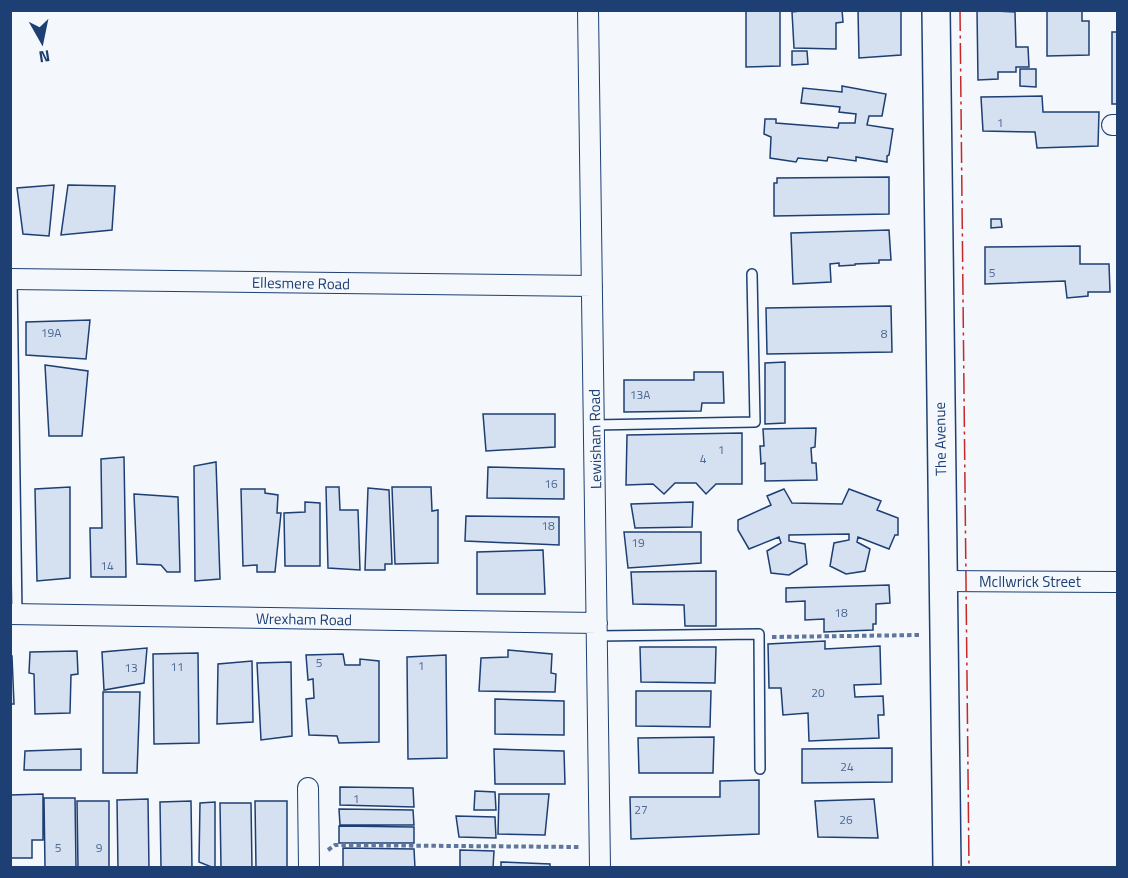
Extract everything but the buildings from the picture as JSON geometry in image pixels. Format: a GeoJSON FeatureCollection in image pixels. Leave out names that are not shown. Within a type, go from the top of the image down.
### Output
{"type":"FeatureCollection","features":[{"type":"Feature","properties":{"kind":"street","name":"Lewisham Road"},"geometry":{"type":"LineString","coordinates":[[588,10],[600,867]]}},
{"type":"Feature","properties":{"kind":"street","name":"The Avenue"},"geometry":{"type":"LineString","coordinates":[[936,10],[947,867]]}},
{"type":"Feature","properties":{"kind":"street","name":"Ellesmere Road"},"geometry":{"type":"LineString","coordinates":[[11,279],[592,286]]}},
{"type":"Feature","properties":{"kind":"street","name":"McIlwrick Street"},"geometry":{"type":"LineString","coordinates":[[942,581],[1118,582]]}},
{"type":"Feature","properties":{"kind":"street","name":"Wrexham Road"},"geometry":{"type":"LineString","coordinates":[[14,614],[597,629]]}},
{"type":"Feature","properties":{"kind":"street"},"geometry":{"type":"LineString","coordinates":[[308,788],[314,861]]}},
{"type":"Feature","properties":{"kind":"lane"},"geometry":{"type":"LineString","coordinates":[[594,424],[755,422],[752,274]]}},
{"type":"Feature","properties":{"kind":"lane"},"geometry":{"type":"LineString","coordinates":[[11,279],[14,614]]}},
{"type":"Feature","properties":{"kind":"lane"},"geometry":{"type":"LineString","coordinates":[[597,629],[759,634],[760,769]]}},
{"type":"Feature","properties":{"kind":"path"},"geometry":{"type":"LineString","coordinates":[[759,637],[943,635]]}},
{"type":"Feature","properties":{"kind":"path"},"geometry":{"type":"LineString","coordinates":[[314,861],[335,845],[584,847]]}},
{"type":"Feature","properties":{"kind":"power"},"geometry":{"type":"LineString","coordinates":[[960,10],[969,868]]}}]}
